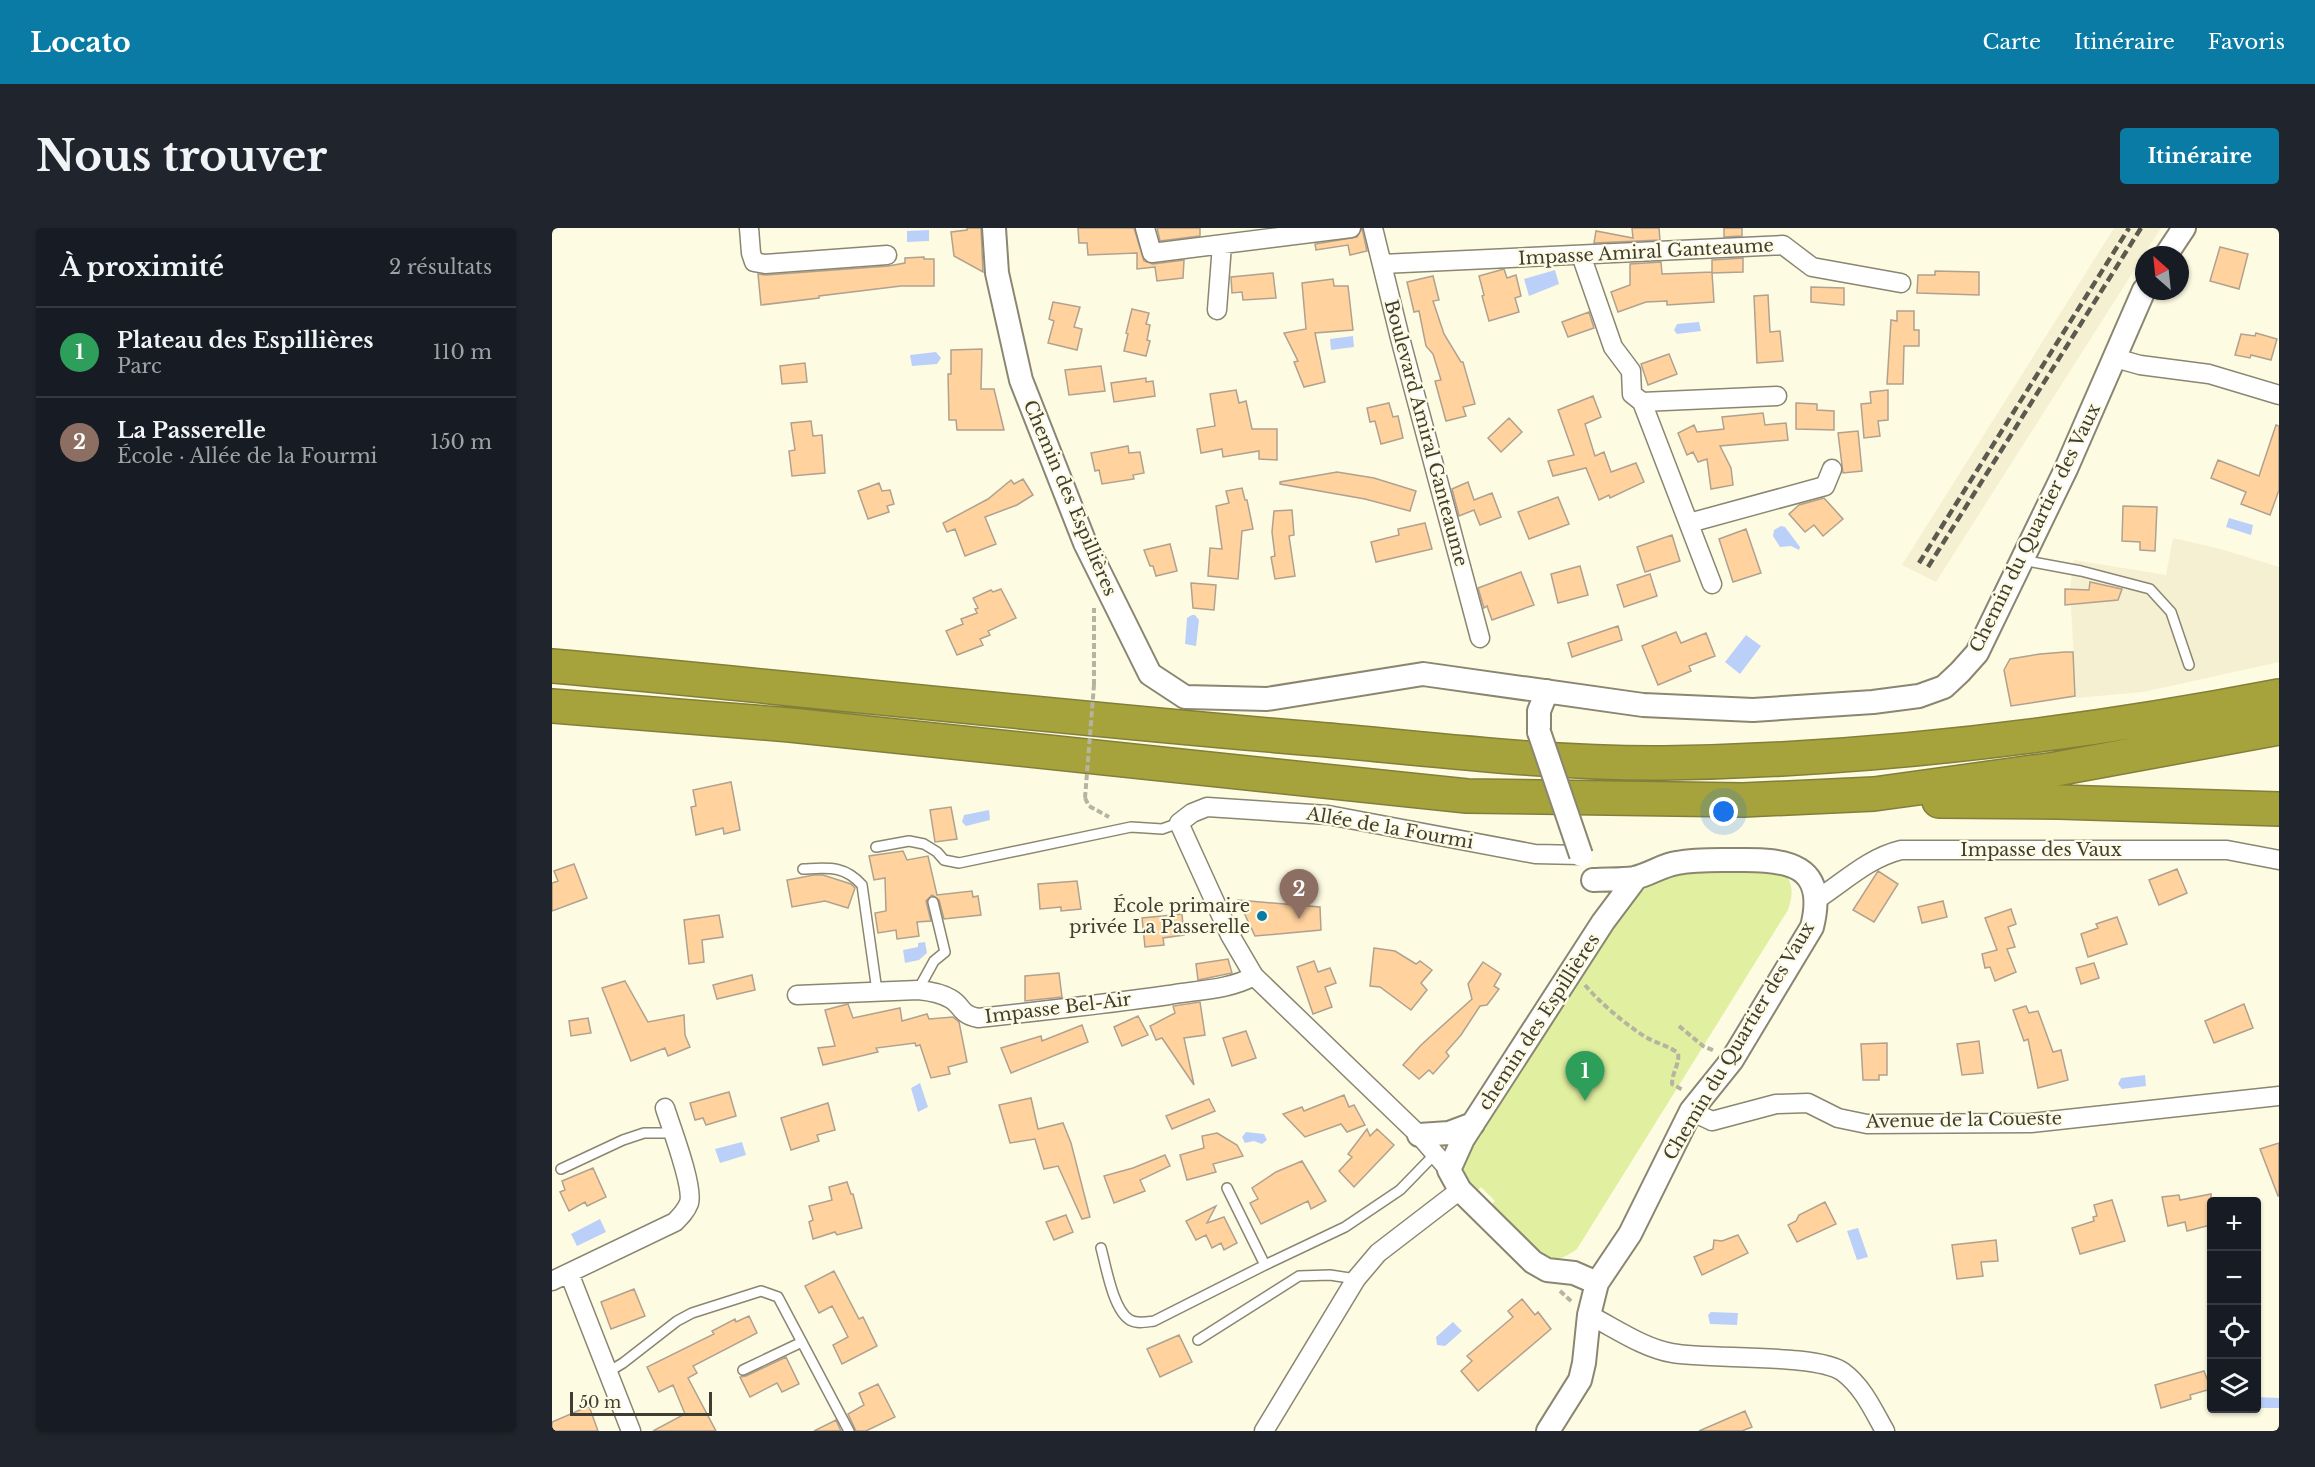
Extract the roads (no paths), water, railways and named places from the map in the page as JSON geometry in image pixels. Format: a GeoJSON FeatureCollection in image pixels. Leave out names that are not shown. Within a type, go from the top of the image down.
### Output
{"type":"FeatureCollection","features":[{"type":"Feature","properties":{"kind":"highway"},"geometry":{"type":"LineString","coordinates":[[552,666],[1128,724],[1549,750],[1662,763],[1804,757],[1985,742],[2172,716],[2279,696]]}},
{"type":"Feature","properties":{"kind":"highway"},"geometry":{"type":"LineString","coordinates":[[552,706],[790,725],[1467,796],[1569,799],[1743,801],[1874,794],[2056,769],[2279,728]]}},
{"type":"Feature","properties":{"kind":"highway"},"geometry":{"type":"LineString","coordinates":[[1874,794],[1946,802],[2059,802],[2279,809]]}},
{"type":"Feature","properties":{"kind":"street"},"geometry":{"type":"LineString","coordinates":[[749,228],[754,262],[765,264],[887,255]]}},
{"type":"Feature","properties":{"kind":"street","name":"Chemin des Espillières"},"geometry":{"type":"LineString","coordinates":[[994,228],[997,273],[1021,380],[1085,543],[1149,674],[1185,697],[1266,699],[1423,674],[1547,692]]}},
{"type":"Feature","properties":{"kind":"street"},"geometry":{"type":"LineString","coordinates":[[1145,228],[1152,253],[1351,228]]}},
{"type":"Feature","properties":{"kind":"street","name":"Boulevard Amiral Ganteaume"},"geometry":{"type":"LineString","coordinates":[[1373,228],[1480,638]]}},
{"type":"Feature","properties":{"kind":"street"},"geometry":{"type":"LineString","coordinates":[[2172,246],[2184,228]]}},
{"type":"Feature","properties":{"kind":"street"},"geometry":{"type":"LineString","coordinates":[[1217,310],[1221,244]]}},
{"type":"Feature","properties":{"kind":"street","name":"Impasse Amiral Ganteaume"},"geometry":{"type":"LineString","coordinates":[[1382,264],[1783,245],[1812,267],[1901,283]]}},
{"type":"Feature","properties":{"kind":"street"},"geometry":{"type":"LineString","coordinates":[[1581,255],[1613,347],[1631,371],[1632,394],[1642,402],[1712,584]]}},
{"type":"Feature","properties":{"kind":"street","name":"Chemin du Quartier des Vaux"},"geometry":{"type":"LineString","coordinates":[[1547,692],[1643,705],[1753,710],[1873,702],[1920,696],[1944,687],[1977,653],[2066,469],[2140,300]]}},
{"type":"Feature","properties":{"kind":"street"},"geometry":{"type":"LineString","coordinates":[[2115,358],[2140,365],[2210,374],[2279,395]]}},
{"type":"Feature","properties":{"kind":"street"},"geometry":{"type":"LineString","coordinates":[[1642,402],[1777,396]]}},
{"type":"Feature","properties":{"kind":"street"},"geometry":{"type":"LineString","coordinates":[[1689,523],[1825,486],[1832,469]]}},
{"type":"Feature","properties":{"kind":"street"},"geometry":{"type":"LineString","coordinates":[[1547,692],[1539,711],[1581,855],[1593,880],[1603,922]]}},
{"type":"Feature","properties":{"kind":"street","name":"Allée de la Fourmi"},"geometry":{"type":"LineString","coordinates":[[1179,824],[1192,813],[1207,807],[1328,815],[1535,854],[1581,855]]}},
{"type":"Feature","properties":{"kind":"street"},"geometry":{"type":"LineString","coordinates":[[1179,824],[1230,934],[1254,976],[1419,1136],[1442,1162],[1460,1190],[1533,1262],[1547,1270],[1574,1273],[1597,1283]]}},
{"type":"Feature","properties":{"kind":"street","name":"Impasse des Vaux"},"geometry":{"type":"LineString","coordinates":[[1816,900],[1870,862],[1884,854],[1901,850],[2227,850],[2279,860]]}},
{"type":"Feature","properties":{"kind":"street","name":"Chemin du Quartier des Vaux"},"geometry":{"type":"LineString","coordinates":[[1548,1431],[1580,1380],[1589,1315],[1597,1283],[1630,1234],[1691,1111],[1724,1055],[1812,927],[1816,900],[1813,885],[1806,875],[1790,864],[1772,859],[1701,860],[1676,863],[1636,878]]}},
{"type":"Feature","properties":{"kind":"street"},"geometry":{"type":"LineString","coordinates":[[1593,880],[1636,878]]}},
{"type":"Feature","properties":{"kind":"street","name":"chemin des Espillières"},"geometry":{"type":"LineString","coordinates":[[1442,1162],[1463,1139],[1603,922],[1636,878]]}},
{"type":"Feature","properties":{"kind":"street","name":"Impasse Bel-Air"},"geometry":{"type":"LineString","coordinates":[[797,995],[918,990],[936,992],[953,999],[968,1016],[978,1018],[1119,1002],[1214,988],[1240,983],[1254,976]]}},
{"type":"Feature","properties":{"kind":"street","name":"Avenue de la Coueste"},"geometry":{"type":"LineString","coordinates":[[1691,1111],[1712,1121],[1776,1104],[1808,1103],[1838,1118],[1867,1124],[2031,1123],[2279,1096]]}},
{"type":"Feature","properties":{"kind":"street"},"geometry":{"type":"LineString","coordinates":[[631,1431],[608,1372],[560,1277],[675,1222],[685,1212],[690,1201],[689,1185],[665,1108]]}},
{"type":"Feature","properties":{"kind":"street"},"geometry":{"type":"LineString","coordinates":[[1419,1136],[1449,1134],[1473,1124]]}},
{"type":"Feature","properties":{"kind":"street"},"geometry":{"type":"LineString","coordinates":[[1264,1431],[1356,1279],[1378,1253],[1460,1190]]}},
{"type":"Feature","properties":{"kind":"street"},"geometry":{"type":"LineString","coordinates":[[1589,1315],[1643,1344],[1671,1353],[1804,1362],[1842,1371],[1860,1387],[1885,1431]]}},
{"type":"Feature","properties":{"kind":"lane"},"geometry":{"type":"LineString","coordinates":[[2022,560],[2150,589],[2171,612],[2189,665]]}},
{"type":"Feature","properties":{"kind":"lane"},"geometry":{"type":"LineString","coordinates":[[876,847],[909,841],[924,844],[937,852],[944,860],[959,863],[1131,827],[1162,829],[1179,824]]}},
{"type":"Feature","properties":{"kind":"lane"},"geometry":{"type":"LineString","coordinates":[[803,869],[835,868],[852,874],[862,885],[877,992]]}},
{"type":"Feature","properties":{"kind":"lane"},"geometry":{"type":"LineString","coordinates":[[918,990],[934,961],[945,952],[933,902]]}},
{"type":"Feature","properties":{"kind":"lane"},"geometry":{"type":"LineString","coordinates":[[561,1168],[644,1133],[673,1132]]}},
{"type":"Feature","properties":{"kind":"lane"},"geometry":{"type":"LineString","coordinates":[[1101,1248],[1116,1301],[1128,1319],[1139,1322],[1154,1321],[1345,1227],[1442,1162]]}},
{"type":"Feature","properties":{"kind":"lane"},"geometry":{"type":"LineString","coordinates":[[1227,1188],[1265,1265]]}},
{"type":"Feature","properties":{"kind":"lane"},"geometry":{"type":"LineString","coordinates":[[1198,1340],[1299,1276],[1330,1275],[1356,1279]]}},
{"type":"Feature","properties":{"kind":"lane"},"geometry":{"type":"LineString","coordinates":[[608,1372],[677,1321],[692,1313],[761,1291],[778,1297],[849,1431]]}},
{"type":"Feature","properties":{"kind":"lane"},"geometry":{"type":"LineString","coordinates":[[743,1370],[802,1342]]}},
{"type":"Feature","properties":{"kind":"water"},"geometry":{"type":"Polygon","coordinates":[[[929,230],[929,241],[907,242],[907,231],[929,230]]]}},
{"type":"Feature","properties":{"kind":"water"},"geometry":{"type":"Polygon","coordinates":[[[1555,270],[1559,284],[1529,296],[1524,279],[1555,270]]]}},
{"type":"Feature","properties":{"kind":"water"},"geometry":{"type":"Polygon","coordinates":[[[1699,322],[1701,331],[1677,334],[1674,330],[1677,324],[1699,322]]]}},
{"type":"Feature","properties":{"kind":"water"},"geometry":{"type":"Polygon","coordinates":[[[1353,336],[1354,347],[1331,350],[1330,339],[1353,336]]]}},
{"type":"Feature","properties":{"kind":"water"},"geometry":{"type":"Polygon","coordinates":[[[936,352],[941,358],[937,364],[912,366],[910,355],[936,352]]]}},
{"type":"Feature","properties":{"kind":"water"},"geometry":{"type":"Polygon","coordinates":[[[2229,518],[2253,525],[2251,535],[2226,527],[2229,518]]]}},
{"type":"Feature","properties":{"kind":"water"},"geometry":{"type":"Polygon","coordinates":[[[1781,526],[1785,527],[1800,547],[1799,550],[1791,546],[1780,547],[1773,536],[1774,530],[1781,526]]]}},
{"type":"Feature","properties":{"kind":"water"},"geometry":{"type":"Polygon","coordinates":[[[1192,615],[1199,620],[1196,646],[1185,644],[1187,618],[1192,615]]]}},
{"type":"Feature","properties":{"kind":"water"},"geometry":{"type":"Polygon","coordinates":[[[1746,635],[1761,646],[1740,674],[1725,662],[1746,635]]]}},
{"type":"Feature","properties":{"kind":"water"},"geometry":{"type":"Polygon","coordinates":[[[989,810],[990,820],[966,826],[962,822],[964,815],[989,810]]]}},
{"type":"Feature","properties":{"kind":"water"},"geometry":{"type":"Polygon","coordinates":[[[925,942],[927,953],[919,960],[905,963],[903,950],[918,947],[918,943],[925,942]]]}},
{"type":"Feature","properties":{"kind":"water"},"geometry":{"type":"Polygon","coordinates":[[[2145,1075],[2146,1086],[2122,1089],[2118,1084],[2121,1078],[2145,1075]]]}},
{"type":"Feature","properties":{"kind":"water"},"geometry":{"type":"Polygon","coordinates":[[[920,1083],[928,1107],[918,1112],[911,1088],[920,1083]]]}},
{"type":"Feature","properties":{"kind":"water"},"geometry":{"type":"Polygon","coordinates":[[[1246,1132],[1264,1134],[1267,1140],[1262,1144],[1254,1141],[1245,1143],[1242,1137],[1246,1132]]]}},
{"type":"Feature","properties":{"kind":"water"},"geometry":{"type":"Polygon","coordinates":[[[742,1142],[746,1155],[720,1163],[715,1149],[742,1142]]]}},
{"type":"Feature","properties":{"kind":"water"},"geometry":{"type":"Polygon","coordinates":[[[600,1219],[606,1232],[577,1246],[571,1234],[600,1219]]]}},
{"type":"Feature","properties":{"kind":"water"},"geometry":{"type":"Polygon","coordinates":[[[1858,1228],[1868,1257],[1857,1260],[1847,1231],[1858,1228]]]}},
{"type":"Feature","properties":{"kind":"water"},"geometry":{"type":"Polygon","coordinates":[[[1711,1312],[1738,1313],[1737,1325],[1710,1324],[1708,1315],[1711,1312]]]}},
{"type":"Feature","properties":{"kind":"water"},"geometry":{"type":"Polygon","coordinates":[[[1453,1322],[1462,1331],[1445,1346],[1437,1345],[1436,1337],[1453,1322]]]}},
{"type":"Feature","properties":{"kind":"water"},"geometry":{"type":"Polygon","coordinates":[[[2261,1397],[2279,1398],[2279,1408],[2261,1408],[2261,1397]]]}},
{"type":"Feature","properties":{"kind":"railway"},"geometry":{"type":"LineString","coordinates":[[1919,563],[2129,228]]}},
{"type":"Feature","properties":{"kind":"railway"},"geometry":{"type":"LineString","coordinates":[[1928,567],[2141,228]]}},
{"type":"Feature","properties":{"kind":"place","name":"École primaire privée La Passerelle"},"geometry":{"type":"Point","coordinates":[1262,916]}},
{"type":"Feature","properties":{"kind":"place","name":"La Passerelle"},"geometry":{"type":"Point","coordinates":[1299,919]}},
{"type":"Feature","properties":{"kind":"place","name":"Plateau des Espillières"},"geometry":{"type":"Point","coordinates":[1585,1101]}}]}
